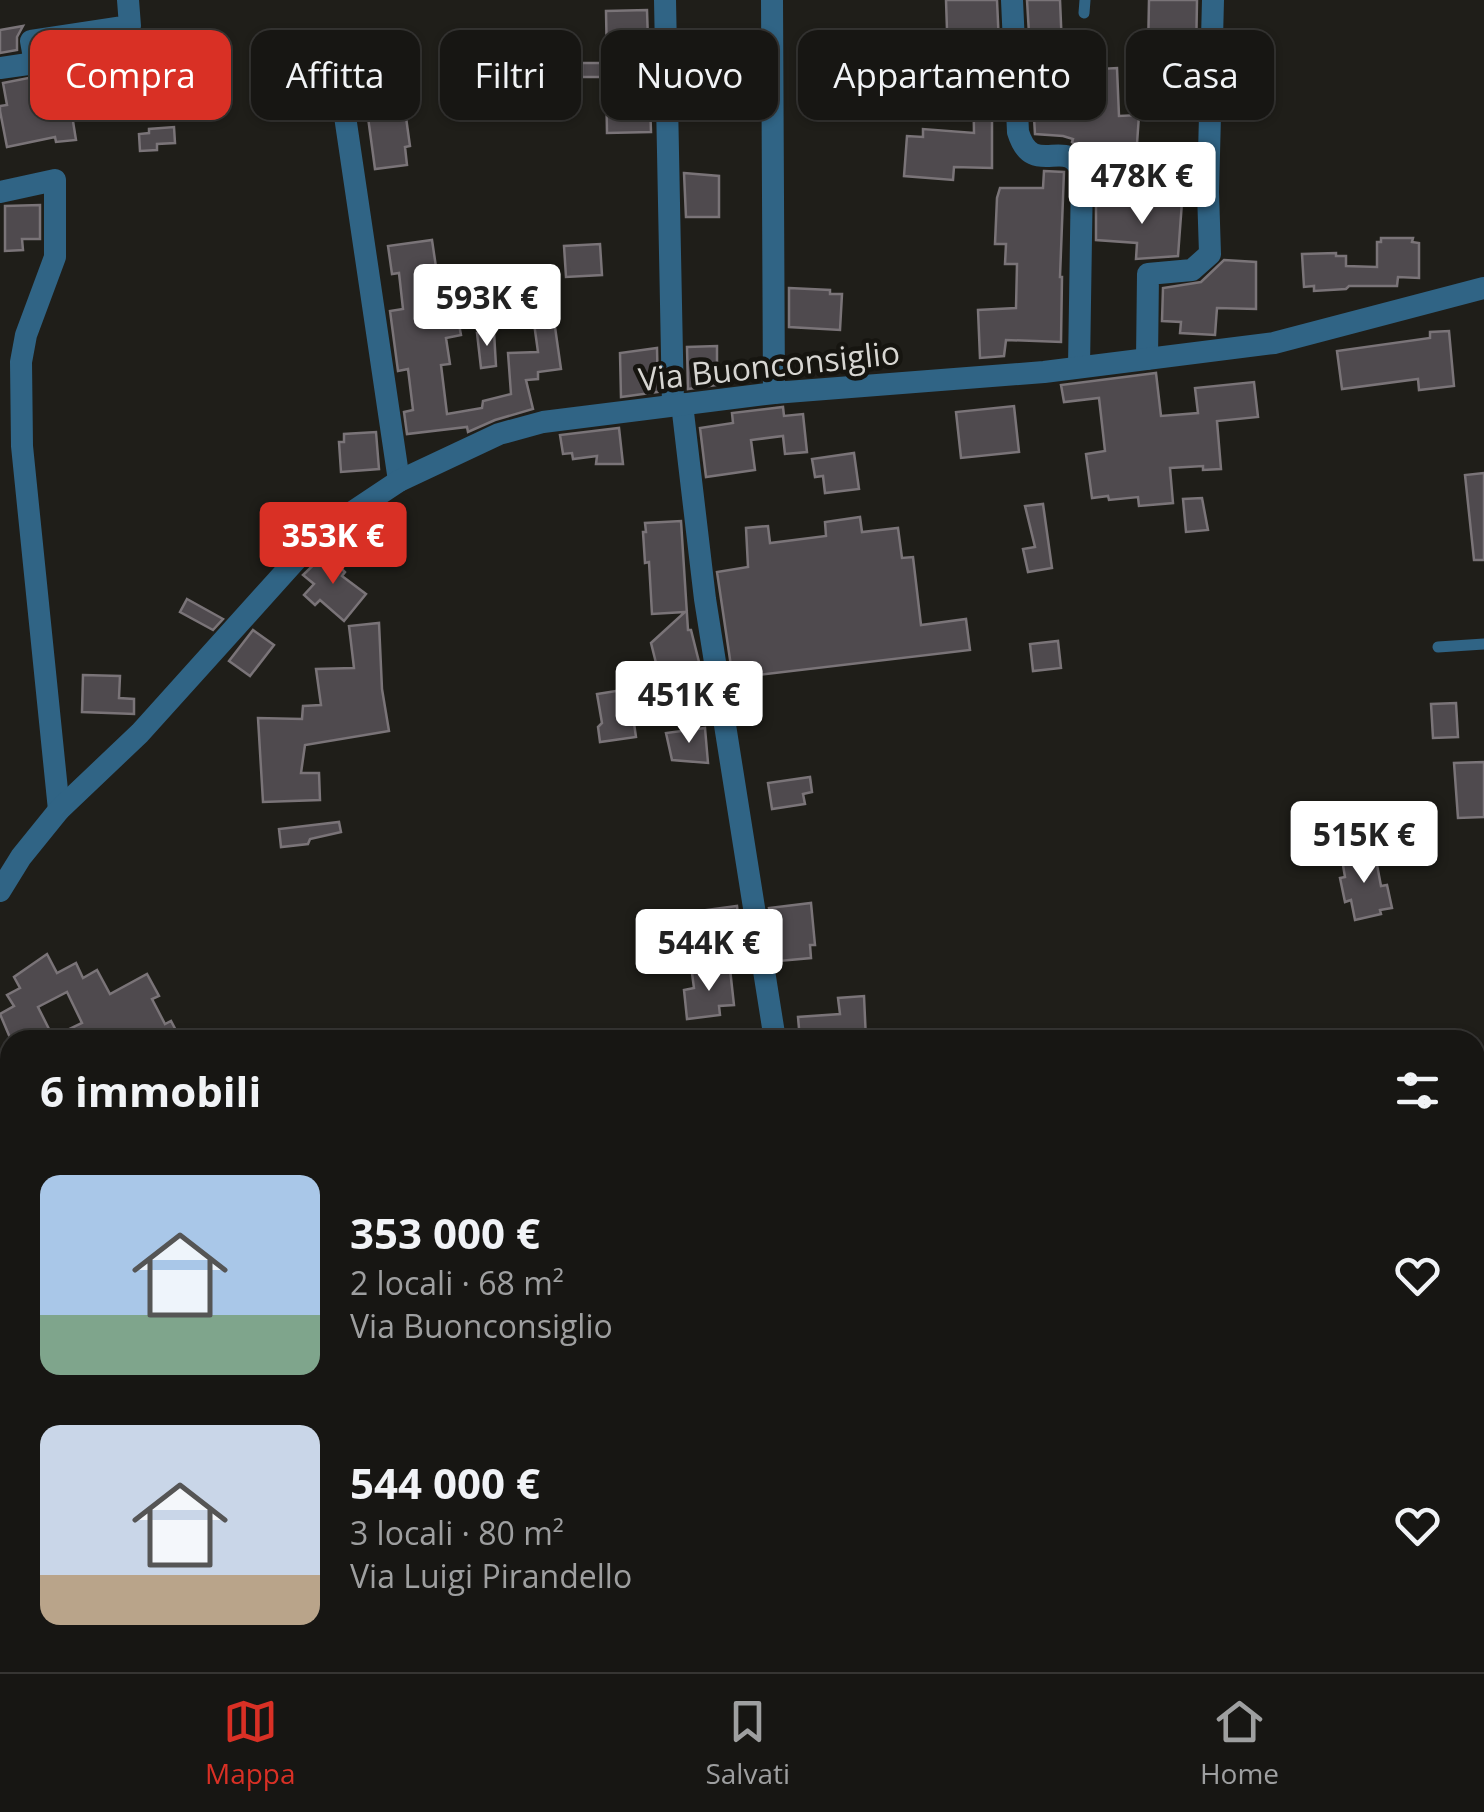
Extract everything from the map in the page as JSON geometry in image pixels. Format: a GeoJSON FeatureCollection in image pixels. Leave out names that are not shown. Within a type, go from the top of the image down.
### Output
{"type":"FeatureCollection","features":[{"type":"Feature","properties":{"kind":"street"},"geometry":{"type":"LineString","coordinates":[[0,68],[35,63],[31,42],[130,26],[128,0]]}},
{"type":"Feature","properties":{"kind":"street"},"geometry":{"type":"LineString","coordinates":[[665,0],[677,405],[773,1030]]}},
{"type":"Feature","properties":{"kind":"street"},"geometry":{"type":"LineString","coordinates":[[772,0],[774,393]]}},
{"type":"Feature","properties":{"kind":"street"},"geometry":{"type":"LineString","coordinates":[[1012,0],[1018,132],[1023,148],[1032,154],[1069,156],[1078,162],[1084,197],[1079,367]]}},
{"type":"Feature","properties":{"kind":"street"},"geometry":{"type":"LineString","coordinates":[[1147,359],[1148,274],[1192,270],[1210,254],[1213,0]]}},
{"type":"Feature","properties":{"kind":"street"},"geometry":{"type":"LineString","coordinates":[[346,120],[399,481]]}},
{"type":"Feature","properties":{"kind":"street"},"geometry":{"type":"LineString","coordinates":[[0,192],[55,180],[55,257],[26,334],[20,362],[22,446],[59,810]]}},
{"type":"Feature","properties":{"kind":"street","name":"Via Buonconsiglio"},"geometry":{"type":"LineString","coordinates":[[0,891],[21,857],[59,810],[140,733],[304,551],[346,516],[399,481],[499,434],[543,422],[774,393],[1079,367],[1274,343],[1484,288]]}},
{"type":"Feature","properties":{"kind":"lane"},"geometry":{"type":"LineString","coordinates":[[1084,197],[1208,192]]}},
{"type":"Feature","properties":{"kind":"lane"},"geometry":{"type":"LineString","coordinates":[[1438,647],[1484,644]]}},
{"type":"Feature","properties":{"kind":"building"},"geometry":{"type":"Polygon","coordinates":[[[946,0],[997,0],[998,30],[947,30],[946,0]]]}},
{"type":"Feature","properties":{"kind":"building"},"geometry":{"type":"Polygon","coordinates":[[[1027,0],[1060,0],[1061,30],[1029,30],[1027,0]]]}},
{"type":"Feature","properties":{"kind":"building"},"geometry":{"type":"Polygon","coordinates":[[[1149,0],[1197,0],[1196,30],[1148,30],[1149,0]]]}},
{"type":"Feature","properties":{"kind":"building"},"geometry":{"type":"Polygon","coordinates":[[[647,10],[648,30],[606,30],[606,11],[647,10]]]}},
{"type":"Feature","properties":{"kind":"building"},"geometry":{"type":"Polygon","coordinates":[[[23,26],[17,37],[17,50],[0,53],[0,30],[23,26]]]}},
{"type":"Feature","properties":{"kind":"building"},"geometry":{"type":"Polygon","coordinates":[[[582,63],[601,63],[601,77],[582,77],[582,63]]]}},
{"type":"Feature","properties":{"kind":"building"},"geometry":{"type":"Polygon","coordinates":[[[1117,68],[1119,116],[1139,120],[1137,144],[1157,144],[1157,150],[1194,149],[1193,183],[1134,186],[1134,176],[1112,176],[1110,156],[1089,155],[1073,139],[1063,136],[1035,134],[1034,120],[1106,120],[1106,69],[1117,68]]]}},
{"type":"Feature","properties":{"kind":"building"},"geometry":{"type":"Polygon","coordinates":[[[30,78],[30,120],[73,120],[76,140],[56,142],[55,137],[7,147],[0,111],[0,106],[7,105],[3,83],[30,78]]]}},
{"type":"Feature","properties":{"kind":"building"},"geometry":{"type":"Polygon","coordinates":[[[368,120],[406,120],[410,146],[405,147],[407,165],[375,169],[368,120]]]}},
{"type":"Feature","properties":{"kind":"building"},"geometry":{"type":"Polygon","coordinates":[[[607,120],[651,120],[651,132],[607,133],[607,120]]]}},
{"type":"Feature","properties":{"kind":"building"},"geometry":{"type":"Polygon","coordinates":[[[974,120],[992,120],[992,168],[954,167],[953,180],[904,176],[907,136],[923,137],[923,129],[974,133],[974,120]]]}},
{"type":"Feature","properties":{"kind":"building"},"geometry":{"type":"Polygon","coordinates":[[[174,127],[175,143],[157,144],[157,150],[140,151],[139,134],[174,127]]]}},
{"type":"Feature","properties":{"kind":"building"},"geometry":{"type":"Polygon","coordinates":[[[1044,171],[1064,172],[1061,342],[1006,340],[1004,356],[980,358],[978,310],[1016,308],[1017,264],[1005,264],[1006,244],[995,244],[1000,188],[1043,188],[1044,171]]]}},
{"type":"Feature","properties":{"kind":"building"},"geometry":{"type":"Polygon","coordinates":[[[684,173],[719,176],[719,217],[686,217],[684,173]]]}},
{"type":"Feature","properties":{"kind":"building"},"geometry":{"type":"Polygon","coordinates":[[[1182,202],[1178,256],[1136,259],[1137,243],[1096,240],[1096,206],[1182,202]]]}},
{"type":"Feature","properties":{"kind":"building"},"geometry":{"type":"Polygon","coordinates":[[[40,205],[40,239],[22,239],[23,250],[5,251],[5,206],[40,205]]]}},
{"type":"Feature","properties":{"kind":"building"},"geometry":{"type":"Polygon","coordinates":[[[1381,238],[1413,238],[1412,242],[1419,243],[1419,278],[1398,277],[1397,286],[1314,291],[1314,286],[1304,287],[1302,254],[1336,253],[1346,256],[1346,266],[1377,267],[1377,242],[1381,238]]]}},
{"type":"Feature","properties":{"kind":"building"},"geometry":{"type":"Polygon","coordinates":[[[432,240],[444,321],[458,319],[461,335],[446,338],[450,364],[441,365],[447,414],[482,408],[483,401],[511,394],[508,353],[538,352],[534,323],[554,320],[561,369],[538,372],[538,379],[526,380],[533,409],[468,432],[467,427],[407,434],[404,412],[413,410],[408,369],[398,371],[390,311],[403,309],[399,273],[392,274],[388,246],[432,240]]]}},
{"type":"Feature","properties":{"kind":"building"},"geometry":{"type":"Polygon","coordinates":[[[600,244],[602,275],[566,277],[564,246],[600,244]]]}},
{"type":"Feature","properties":{"kind":"building"},"geometry":{"type":"Polygon","coordinates":[[[1224,260],[1256,262],[1256,309],[1217,308],[1215,335],[1180,333],[1181,322],[1162,321],[1163,288],[1201,282],[1224,260]]]}},
{"type":"Feature","properties":{"kind":"building"},"geometry":{"type":"Polygon","coordinates":[[[789,288],[842,294],[840,330],[789,327],[789,288]]]}},
{"type":"Feature","properties":{"kind":"building"},"geometry":{"type":"Polygon","coordinates":[[[1449,331],[1454,386],[1419,390],[1418,379],[1342,389],[1337,351],[1430,338],[1430,332],[1449,331]]]}},
{"type":"Feature","properties":{"kind":"building"},"geometry":{"type":"Polygon","coordinates":[[[494,332],[496,366],[481,368],[477,333],[494,332]]]}},
{"type":"Feature","properties":{"kind":"building"},"geometry":{"type":"Polygon","coordinates":[[[717,346],[717,385],[688,389],[687,347],[717,346]]]}},
{"type":"Feature","properties":{"kind":"building"},"geometry":{"type":"Polygon","coordinates":[[[657,348],[658,392],[621,397],[620,353],[657,348]]]}},
{"type":"Feature","properties":{"kind":"building"},"geometry":{"type":"Polygon","coordinates":[[[1156,373],[1161,416],[1198,413],[1195,388],[1254,382],[1258,417],[1217,421],[1221,469],[1170,468],[1173,503],[1139,506],[1138,497],[1092,498],[1086,454],[1105,451],[1099,398],[1064,402],[1061,385],[1156,373]]]}},
{"type":"Feature","properties":{"kind":"building"},"geometry":{"type":"Polygon","coordinates":[[[1014,406],[1019,452],[961,458],[956,412],[1014,406]]]}},
{"type":"Feature","properties":{"kind":"building"},"geometry":{"type":"Polygon","coordinates":[[[783,407],[784,416],[803,414],[807,452],[785,454],[783,436],[751,440],[755,470],[706,477],[700,428],[733,423],[732,413],[783,407]]]}},
{"type":"Feature","properties":{"kind":"building"},"geometry":{"type":"Polygon","coordinates":[[[619,428],[623,464],[596,464],[597,456],[573,459],[572,453],[563,454],[560,435],[619,428]]]}},
{"type":"Feature","properties":{"kind":"building"},"geometry":{"type":"Polygon","coordinates":[[[376,432],[379,469],[341,472],[339,442],[344,442],[344,434],[376,432]]]}},
{"type":"Feature","properties":{"kind":"building"},"geometry":{"type":"Polygon","coordinates":[[[854,453],[859,489],[825,493],[823,476],[815,477],[812,459],[854,453]]]}},
{"type":"Feature","properties":{"kind":"building"},"geometry":{"type":"Polygon","coordinates":[[[1484,473],[1484,560],[1474,560],[1465,475],[1484,473]]]}},
{"type":"Feature","properties":{"kind":"building"},"geometry":{"type":"Polygon","coordinates":[[[1202,498],[1208,530],[1186,532],[1183,499],[1202,498]]]}},
{"type":"Feature","properties":{"kind":"building"},"geometry":{"type":"Polygon","coordinates":[[[1043,504],[1052,568],[1028,572],[1023,549],[1035,547],[1025,506],[1043,504]]]}},
{"type":"Feature","properties":{"kind":"building"},"geometry":{"type":"Polygon","coordinates":[[[860,517],[862,532],[898,528],[902,558],[913,557],[921,625],[966,619],[970,650],[758,675],[759,692],[735,693],[717,572],[748,567],[746,528],[768,526],[770,543],[826,536],[825,522],[860,517]]]}},
{"type":"Feature","properties":{"kind":"building"},"geometry":{"type":"Polygon","coordinates":[[[681,521],[688,630],[702,674],[662,687],[651,643],[685,612],[652,614],[643,532],[645,523],[681,521]]]}},
{"type":"Feature","properties":{"kind":"building"},"geometry":{"type":"Polygon","coordinates":[[[329,550],[341,561],[338,565],[345,572],[342,576],[366,594],[344,621],[320,600],[315,605],[304,595],[314,584],[303,575],[329,550]]]}},
{"type":"Feature","properties":{"kind":"building"},"geometry":{"type":"Polygon","coordinates":[[[187,599],[223,619],[213,630],[180,612],[187,599]]]}},
{"type":"Feature","properties":{"kind":"building"},"geometry":{"type":"Polygon","coordinates":[[[379,623],[382,689],[389,731],[305,745],[301,773],[319,773],[320,800],[263,802],[258,718],[302,719],[303,706],[321,705],[316,669],[354,668],[349,626],[379,623]]]}},
{"type":"Feature","properties":{"kind":"building"},"geometry":{"type":"Polygon","coordinates":[[[253,630],[274,645],[250,676],[229,661],[253,630]]]}},
{"type":"Feature","properties":{"kind":"building"},"geometry":{"type":"Polygon","coordinates":[[[1058,641],[1061,668],[1033,671],[1030,644],[1058,641]]]}},
{"type":"Feature","properties":{"kind":"building"},"geometry":{"type":"Polygon","coordinates":[[[83,675],[120,676],[119,698],[134,699],[134,714],[82,712],[83,675]]]}},
{"type":"Feature","properties":{"kind":"building"},"geometry":{"type":"Polygon","coordinates":[[[629,689],[636,737],[600,742],[598,727],[602,723],[597,694],[629,689]]]}},
{"type":"Feature","properties":{"kind":"building"},"geometry":{"type":"Polygon","coordinates":[[[1456,703],[1458,737],[1433,738],[1431,704],[1456,703]]]}},
{"type":"Feature","properties":{"kind":"building"},"geometry":{"type":"Polygon","coordinates":[[[705,728],[708,763],[672,760],[666,733],[705,728]]]}},
{"type":"Feature","properties":{"kind":"building"},"geometry":{"type":"Polygon","coordinates":[[[1484,762],[1484,817],[1458,818],[1454,763],[1484,762]]]}},
{"type":"Feature","properties":{"kind":"building"},"geometry":{"type":"Polygon","coordinates":[[[810,777],[812,792],[803,794],[805,804],[772,809],[768,783],[810,777]]]}},
{"type":"Feature","properties":{"kind":"building"},"geometry":{"type":"Polygon","coordinates":[[[339,822],[341,832],[310,839],[308,844],[281,847],[279,829],[339,822]]]}},
{"type":"Feature","properties":{"kind":"building"},"geometry":{"type":"Polygon","coordinates":[[[1374,849],[1381,886],[1387,885],[1392,908],[1355,920],[1351,900],[1345,902],[1340,878],[1345,877],[1342,859],[1374,849]]]}},
{"type":"Feature","properties":{"kind":"building"},"geometry":{"type":"Polygon","coordinates":[[[811,903],[815,945],[810,945],[811,958],[779,961],[769,908],[811,903]]]}},
{"type":"Feature","properties":{"kind":"building"},"geometry":{"type":"Polygon","coordinates":[[[737,906],[740,933],[688,939],[684,913],[737,906]]]}},
{"type":"Feature","properties":{"kind":"building"},"geometry":{"type":"Polygon","coordinates":[[[47,954],[57,973],[76,963],[83,978],[97,970],[110,994],[147,974],[159,996],[152,999],[165,1024],[171,1021],[176,1030],[68,1030],[82,1023],[67,992],[38,1007],[50,1030],[7,1030],[0,1014],[14,1006],[7,995],[20,988],[14,977],[47,954]]]}},
{"type":"Feature","properties":{"kind":"building"},"geometry":{"type":"Polygon","coordinates":[[[730,969],[734,1005],[719,1006],[720,1015],[687,1019],[684,990],[694,988],[692,973],[730,969]]]}},
{"type":"Feature","properties":{"kind":"building"},"geometry":{"type":"Polygon","coordinates":[[[864,996],[866,1030],[799,1030],[798,1017],[840,1014],[838,998],[864,996]]]}}]}
